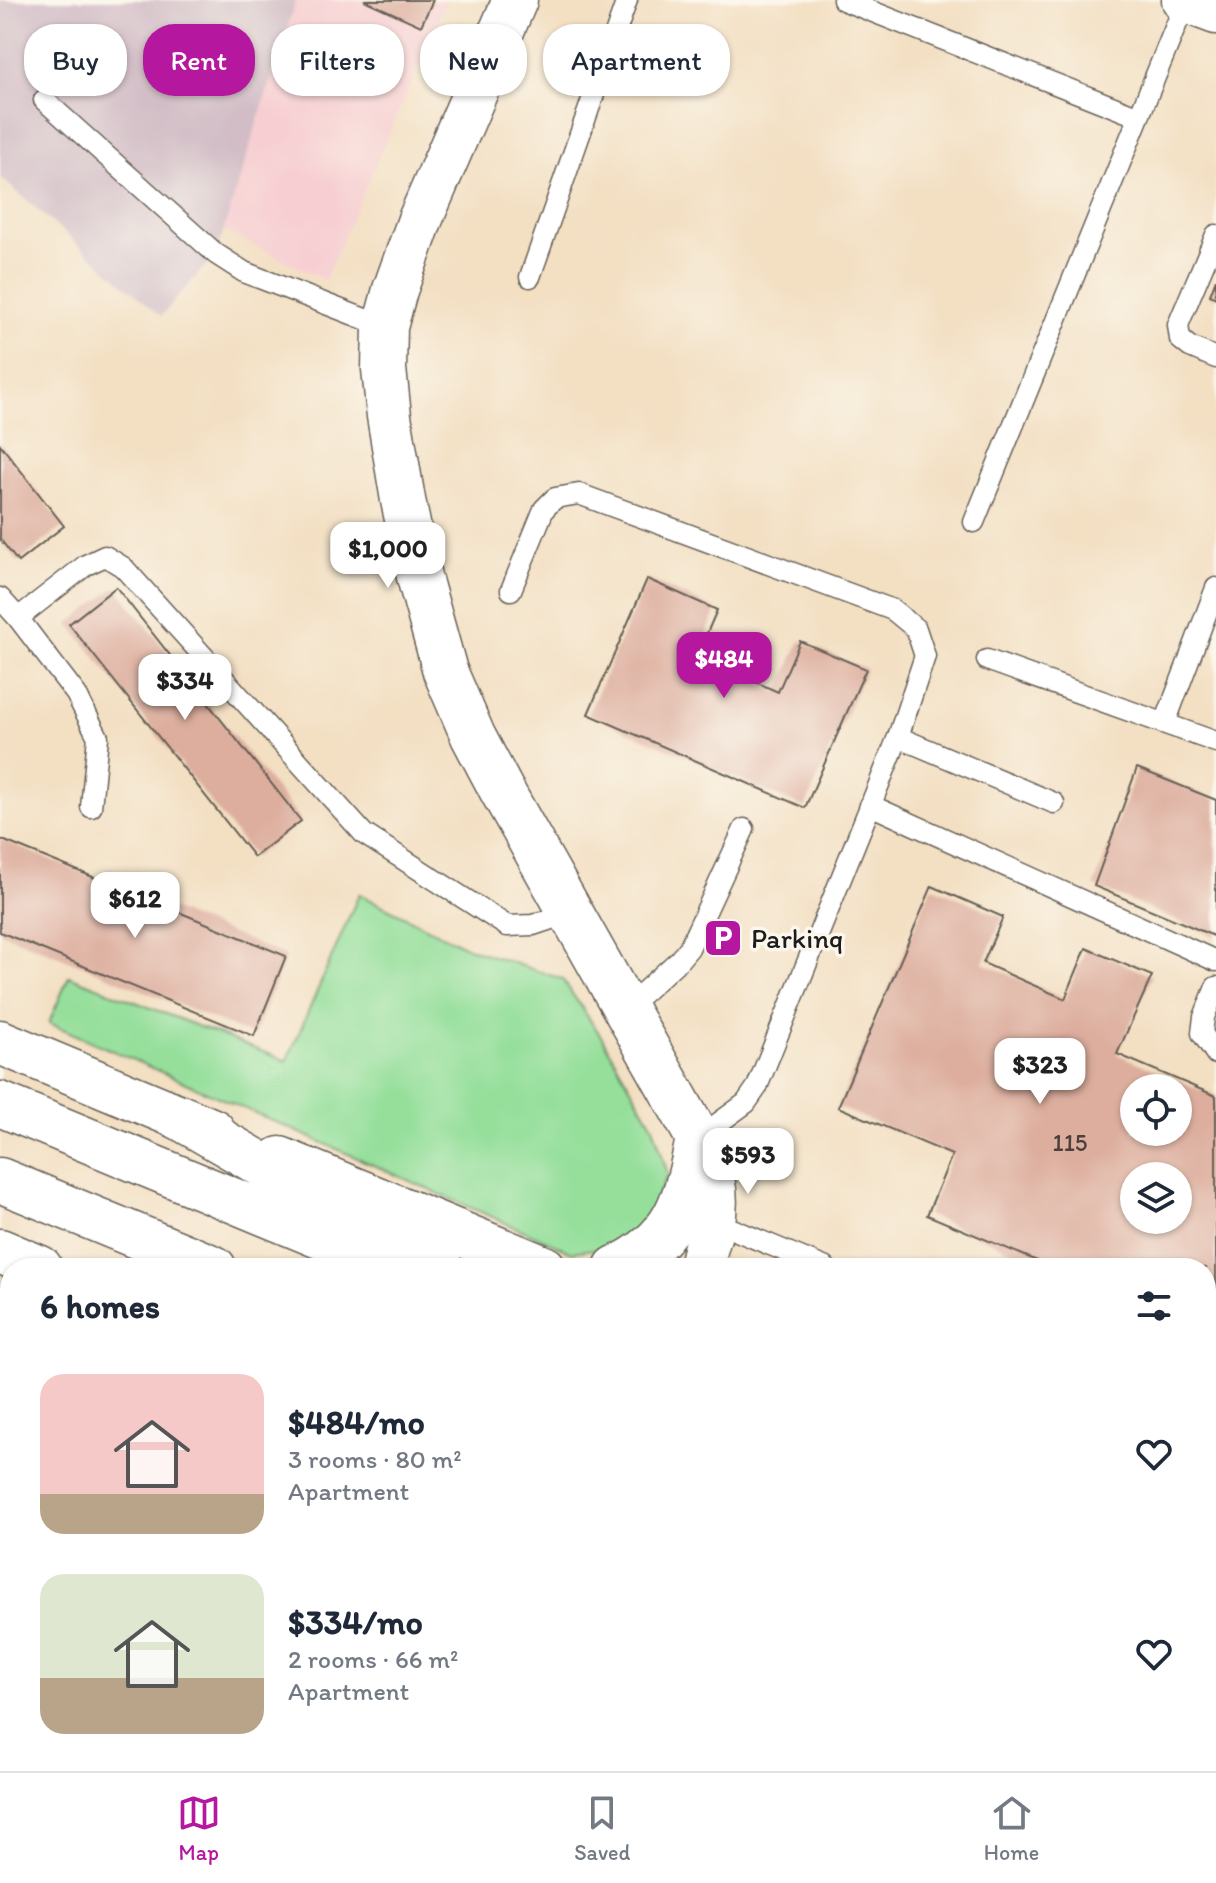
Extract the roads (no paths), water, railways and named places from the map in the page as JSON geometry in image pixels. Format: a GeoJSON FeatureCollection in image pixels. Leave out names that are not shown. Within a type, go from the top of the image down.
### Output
{"type":"FeatureCollection","features":[{"type":"Feature","properties":{"kind":"main road"},"geometry":{"type":"LineString","coordinates":[[515,0],[420,220],[395,290],[385,327],[384,369],[389,416],[419,577],[445,671],[494,776],[698,1138],[712,1171],[715,1192],[713,1221],[704,1258]]}},
{"type":"Feature","properties":{"kind":"main road"},"geometry":{"type":"LineString","coordinates":[[1185,0],[1216,12]]}},
{"type":"Feature","properties":{"kind":"main road"},"geometry":{"type":"LineString","coordinates":[[0,1042],[526,1258]]}},
{"type":"Feature","properties":{"kind":"main road"},"geometry":{"type":"LineString","coordinates":[[0,1104],[373,1258]]}},
{"type":"Feature","properties":{"kind":"main road"},"geometry":{"type":"LineString","coordinates":[[179,1117],[424,1258]]}},
{"type":"Feature","properties":{"kind":"main road"},"geometry":{"type":"LineString","coordinates":[[634,1258],[664,1235],[677,1213],[691,1174],[698,1138]]}},
{"type":"Feature","properties":{"kind":"main road"},"geometry":{"type":"LineString","coordinates":[[0,1180],[189,1258]]}},
{"type":"Feature","properties":{"kind":"main road"},"geometry":{"type":"LineString","coordinates":[[162,1247],[182,1258]]}},
{"type":"Feature","properties":{"kind":"lane"},"geometry":{"type":"LineString","coordinates":[[530,277],[627,0]]}},
{"type":"Feature","properties":{"kind":"lane"},"geometry":{"type":"LineString","coordinates":[[843,0],[1139,117]]}},
{"type":"Feature","properties":{"kind":"lane"},"geometry":{"type":"LineString","coordinates":[[974,522],[1185,0]]}},
{"type":"Feature","properties":{"kind":"lane"},"geometry":{"type":"LineString","coordinates":[[44,100],[216,254],[244,272],[385,327]]}},
{"type":"Feature","properties":{"kind":"lane"},"geometry":{"type":"LineString","coordinates":[[1216,235],[1178,325],[1180,339],[1190,347],[1216,358]]}},
{"type":"Feature","properties":{"kind":"lane"},"geometry":{"type":"LineString","coordinates":[[511,590],[544,509],[555,498],[579,494],[893,610],[916,629],[925,656],[898,737],[757,1087],[746,1103],[698,1138]]}},
{"type":"Feature","properties":{"kind":"lane"},"geometry":{"type":"LineString","coordinates":[[18,618],[86,565],[105,556],[123,567],[364,834],[507,926],[533,925],[572,912]]}},
{"type":"Feature","properties":{"kind":"lane"},"geometry":{"type":"LineString","coordinates":[[1165,723],[1216,588]]}},
{"type":"Feature","properties":{"kind":"lane"},"geometry":{"type":"LineString","coordinates":[[0,598],[76,694],[98,737],[91,807]]}},
{"type":"Feature","properties":{"kind":"lane"},"geometry":{"type":"LineString","coordinates":[[987,660],[1216,742]]}},
{"type":"Feature","properties":{"kind":"lane"},"geometry":{"type":"LineString","coordinates":[[898,737],[1054,803]]}},
{"type":"Feature","properties":{"kind":"lane"},"geometry":{"type":"LineString","coordinates":[[870,805],[1216,961]]}},
{"type":"Feature","properties":{"kind":"lane"},"geometry":{"type":"LineString","coordinates":[[626,1008],[689,948],[744,829]]}},
{"type":"Feature","properties":{"kind":"lane"},"geometry":{"type":"LineString","coordinates":[[1216,987],[1204,1017],[1202,1033],[1216,1054]]}},
{"type":"Feature","properties":{"kind":"lane"},"geometry":{"type":"LineString","coordinates":[[713,1221],[802,1258]]}},
{"type":"Feature","properties":{"kind":"place","name":"Parkinq"},"geometry":{"type":"Point","coordinates":[723,938]}}]}
